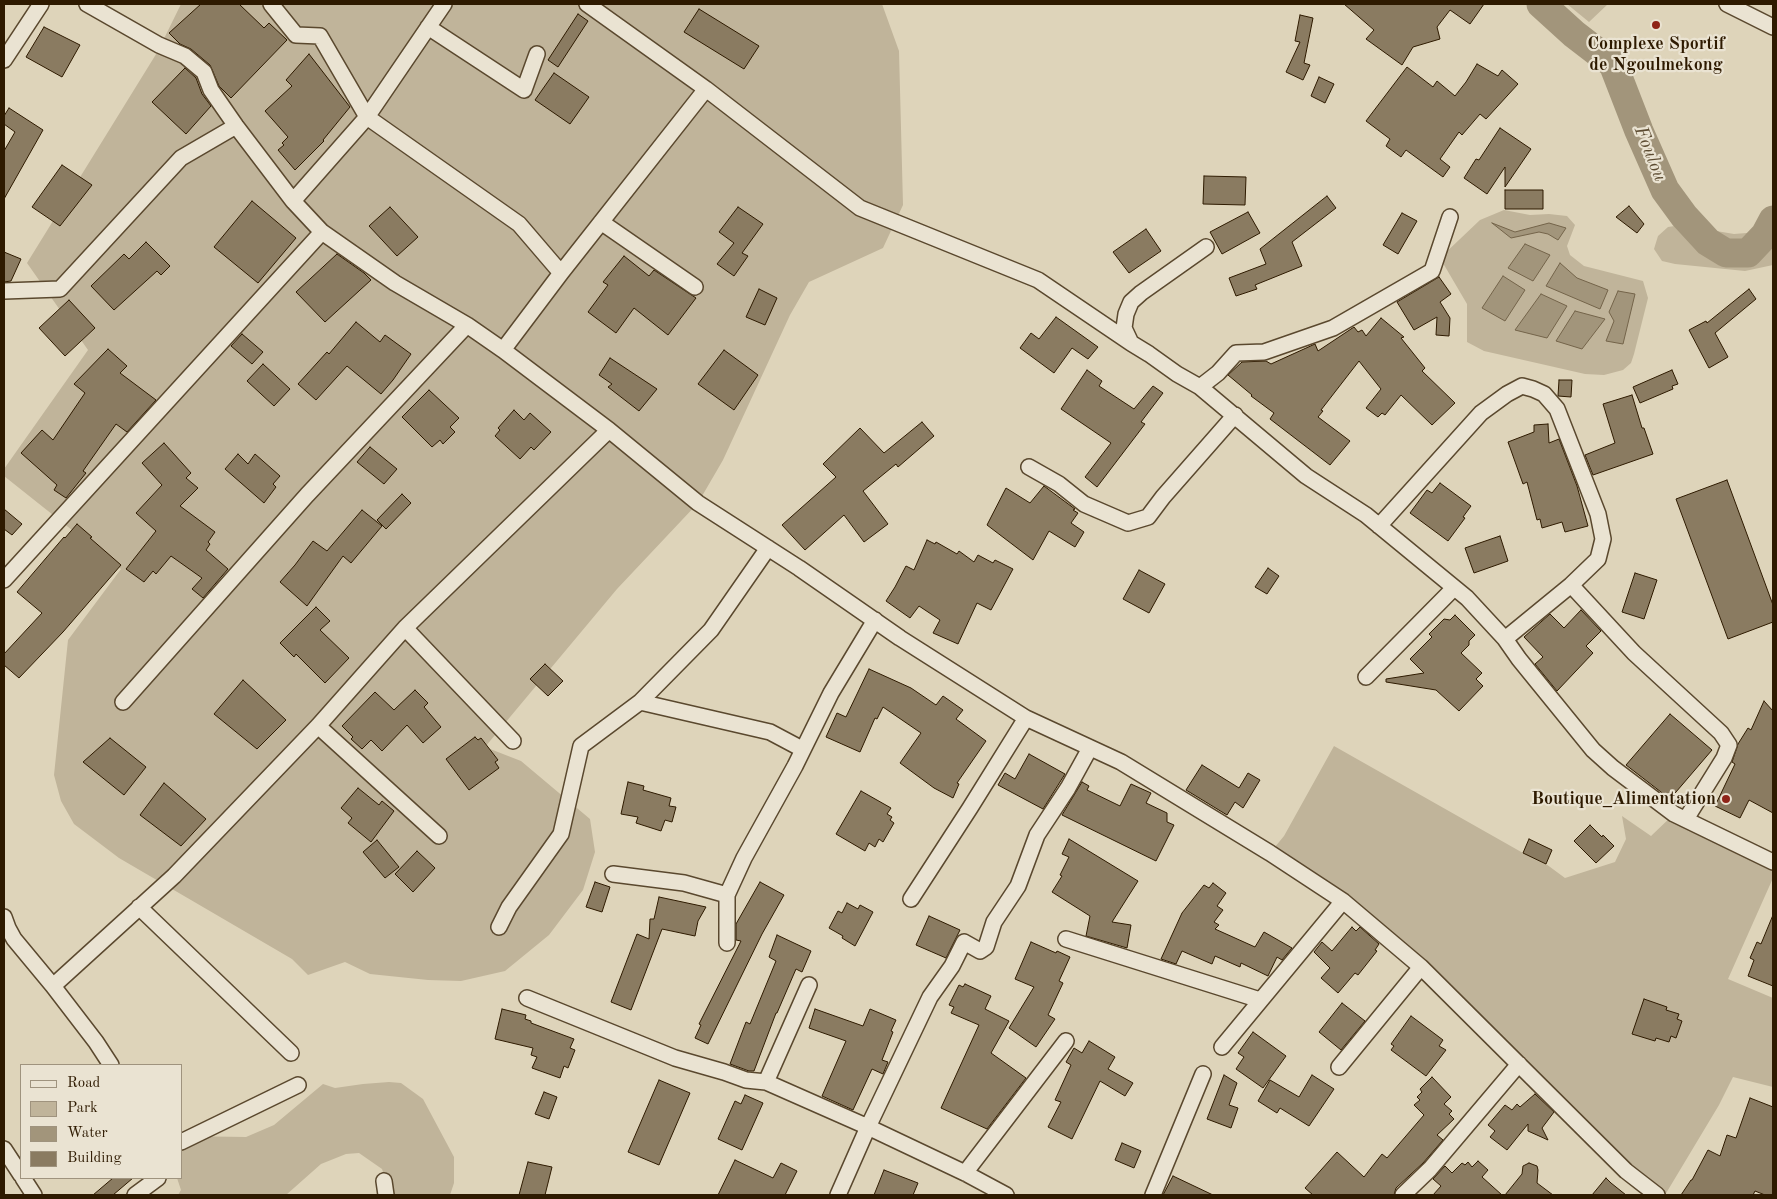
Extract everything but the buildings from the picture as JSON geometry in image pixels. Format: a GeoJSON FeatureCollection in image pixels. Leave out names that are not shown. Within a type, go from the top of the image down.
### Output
{"type":"FeatureCollection","features":[{"type":"Feature","properties":{"kind":"street"},"geometry":{"type":"LineString","coordinates":[[4,60],[41,4]]}},
{"type":"Feature","properties":{"kind":"street"},"geometry":{"type":"LineString","coordinates":[[87,4],[159,44],[185,56],[204,72],[211,90],[236,126],[293,201],[322,232],[395,283],[467,325],[503,350],[609,430],[698,503],[1026,718],[1121,762],[1270,852],[1343,901],[1421,967],[1626,1172],[1657,1195]]}},
{"type":"Feature","properties":{"kind":"street"},"geometry":{"type":"LineString","coordinates":[[271,4],[296,35],[320,36],[367,117],[519,224],[561,272]]}},
{"type":"Feature","properties":{"kind":"street"},"geometry":{"type":"LineString","coordinates":[[293,201],[367,117],[444,4]]}},
{"type":"Feature","properties":{"kind":"street"},"geometry":{"type":"LineString","coordinates":[[587,4],[706,89],[860,208],[1038,280],[1177,374],[1200,387],[1306,476],[1366,515],[1467,598],[1505,639],[1593,750],[1612,768],[1674,814],[1773,862]]}},
{"type":"Feature","properties":{"kind":"street"},"geometry":{"type":"LineString","coordinates":[[1727,4],[1773,27]]}},
{"type":"Feature","properties":{"kind":"street"},"geometry":{"type":"LineString","coordinates":[[428,27],[524,90],[537,54]]}},
{"type":"Feature","properties":{"kind":"street"},"geometry":{"type":"LineString","coordinates":[[503,350],[561,272],[706,89]]}},
{"type":"Feature","properties":{"kind":"street"},"geometry":{"type":"LineString","coordinates":[[4,291],[60,289],[181,158],[236,126]]}},
{"type":"Feature","properties":{"kind":"street"},"geometry":{"type":"LineString","coordinates":[[1200,387],[1218,373],[1236,353],[1264,352],[1333,328],[1432,271],[1450,217]]}},
{"type":"Feature","properties":{"kind":"street"},"geometry":{"type":"LineString","coordinates":[[601,222],[695,287]]}},
{"type":"Feature","properties":{"kind":"street"},"geometry":{"type":"LineString","coordinates":[[4,580],[322,232]]}},
{"type":"Feature","properties":{"kind":"street"},"geometry":{"type":"LineString","coordinates":[[1131,342],[1124,328],[1126,314],[1131,302],[1206,247]]}},
{"type":"Feature","properties":{"kind":"street"},"geometry":{"type":"LineString","coordinates":[[122,702],[307,495],[467,325]]}},
{"type":"Feature","properties":{"kind":"street"},"geometry":{"type":"LineString","coordinates":[[1379,526],[1481,413],[1507,394],[1522,386],[1533,388],[1544,394],[1557,409],[1598,514],[1603,539],[1598,559],[1572,585],[1505,639]]}},
{"type":"Feature","properties":{"kind":"street"},"geometry":{"type":"LineString","coordinates":[[1029,467],[1059,484],[1084,504],[1128,523],[1148,517],[1163,496],[1235,415]]}},
{"type":"Feature","properties":{"kind":"street"},"geometry":{"type":"LineString","coordinates":[[53,986],[174,876],[318,726],[405,628],[609,430]]}},
{"type":"Feature","properties":{"kind":"street"},"geometry":{"type":"LineString","coordinates":[[499,927],[509,907],[561,834],[581,746],[640,702],[711,630],[768,548]]}},
{"type":"Feature","properties":{"kind":"street"},"geometry":{"type":"LineString","coordinates":[[1572,585],[1634,653],[1721,732],[1729,745],[1724,758],[1686,819]]}},
{"type":"Feature","properties":{"kind":"street"},"geometry":{"type":"LineString","coordinates":[[1366,678],[1454,588]]}},
{"type":"Feature","properties":{"kind":"street"},"geometry":{"type":"LineString","coordinates":[[727,943],[727,895],[744,858],[795,766],[830,693],[874,620]]}},
{"type":"Feature","properties":{"kind":"street"},"geometry":{"type":"LineString","coordinates":[[405,628],[513,741]]}},
{"type":"Feature","properties":{"kind":"street"},"geometry":{"type":"LineString","coordinates":[[640,702],[770,732],[802,749]]}},
{"type":"Feature","properties":{"kind":"street"},"geometry":{"type":"LineString","coordinates":[[911,898],[1026,718]]}},
{"type":"Feature","properties":{"kind":"street"},"geometry":{"type":"LineString","coordinates":[[318,726],[438,836]]}},
{"type":"Feature","properties":{"kind":"street"},"geometry":{"type":"LineString","coordinates":[[838,1195],[930,997],[952,966],[964,942],[980,951],[986,947],[994,922],[1018,886],[1037,835],[1068,788],[1090,748]]}},
{"type":"Feature","properties":{"kind":"street"},"geometry":{"type":"LineString","coordinates":[[613,874],[684,882],[727,895]]}},
{"type":"Feature","properties":{"kind":"street"},"geometry":{"type":"LineString","coordinates":[[1222,1047],[1343,901]]}},
{"type":"Feature","properties":{"kind":"street"},"geometry":{"type":"LineString","coordinates":[[140,907],[291,1053]]}},
{"type":"Feature","properties":{"kind":"street"},"geometry":{"type":"LineString","coordinates":[[4,916],[14,939],[53,986],[110,1064]]}},
{"type":"Feature","properties":{"kind":"street"},"geometry":{"type":"LineString","coordinates":[[1066,939],[1260,1000]]}},
{"type":"Feature","properties":{"kind":"street"},"geometry":{"type":"LineString","coordinates":[[1339,1067],[1421,967]]}},
{"type":"Feature","properties":{"kind":"street"},"geometry":{"type":"LineString","coordinates":[[766,1082],[809,985]]}},
{"type":"Feature","properties":{"kind":"street"},"geometry":{"type":"LineString","coordinates":[[527,998],[675,1058],[746,1080],[766,1082],[868,1127],[965,1173],[1006,1195]]}},
{"type":"Feature","properties":{"kind":"street"},"geometry":{"type":"LineString","coordinates":[[965,1173],[1066,1041]]}},
{"type":"Feature","properties":{"kind":"street"},"geometry":{"type":"LineString","coordinates":[[1403,1195],[1430,1169],[1519,1064]]}},
{"type":"Feature","properties":{"kind":"street"},"geometry":{"type":"LineString","coordinates":[[1153,1195],[1203,1074]]}},
{"type":"Feature","properties":{"kind":"street"},"geometry":{"type":"LineString","coordinates":[[182,1142],[298,1085]]}},
{"type":"Feature","properties":{"kind":"street"},"geometry":{"type":"LineString","coordinates":[[4,1149],[20,1174]]}},
{"type":"Feature","properties":{"kind":"street"},"geometry":{"type":"LineString","coordinates":[[23,1179],[34,1195]]}},
{"type":"Feature","properties":{"kind":"street"},"geometry":{"type":"LineString","coordinates":[[136,1195],[157,1179]]}},
{"type":"Feature","properties":{"kind":"green space"},"geometry":{"type":"Polygon","coordinates":[[[181,4],[882,4],[899,51],[903,205],[883,248],[809,282],[790,315],[723,460],[698,503],[617,589],[485,747],[521,761],[590,819],[595,852],[583,890],[549,935],[505,971],[461,981],[428,980],[370,974],[345,962],[308,975],[292,959],[119,858],[74,824],[61,801],[54,775],[68,640],[121,569],[4,476],[4,469],[88,350],[27,263],[158,51],[181,4]]]}},
{"type":"Feature","properties":{"kind":"green space"},"geometry":{"type":"Polygon","coordinates":[[[1567,4],[1608,4],[1589,22],[1567,4]]]}},
{"type":"Feature","properties":{"kind":"green space"},"geometry":{"type":"Polygon","coordinates":[[[1504,210],[1530,215],[1549,214],[1567,216],[1575,225],[1567,246],[1570,255],[1584,266],[1643,281],[1648,298],[1631,363],[1623,370],[1604,375],[1585,374],[1484,351],[1467,342],[1467,304],[1440,258],[1480,220],[1504,210]]]}},
{"type":"Feature","properties":{"kind":"green space"},"geometry":{"type":"Polygon","coordinates":[[[1681,225],[1734,234],[1759,232],[1773,227],[1773,265],[1745,271],[1662,261],[1654,249],[1658,236],[1668,227],[1681,225]]]}},
{"type":"Feature","properties":{"kind":"green space"},"geometry":{"type":"Polygon","coordinates":[[[1334,746],[1523,853],[1546,864],[1565,878],[1615,862],[1626,839],[1622,816],[1651,836],[1674,814],[1773,862],[1773,878],[1728,979],[1773,998],[1773,1087],[1733,1077],[1719,1105],[1665,1195],[1657,1195],[1421,967],[1270,853],[1284,836],[1334,746]]]}},
{"type":"Feature","properties":{"kind":"green space"},"geometry":{"type":"Polygon","coordinates":[[[401,1083],[423,1099],[454,1157],[454,1183],[450,1195],[391,1195],[382,1169],[359,1153],[346,1154],[321,1164],[286,1195],[178,1195],[181,1190],[177,1179],[182,1179],[182,1136],[246,1137],[274,1125],[323,1084],[335,1088],[363,1084],[401,1083]]]}},
{"type":"Feature","properties":{"kind":"water"},"geometry":{"type":"Polygon","coordinates":[[[1492,223],[1515,232],[1549,223],[1566,228],[1558,240],[1548,234],[1539,232],[1511,238],[1492,223]]]}},
{"type":"Feature","properties":{"kind":"water"},"geometry":{"type":"Polygon","coordinates":[[[1525,244],[1550,255],[1533,281],[1508,268],[1525,244]]]}},
{"type":"Feature","properties":{"kind":"water"},"geometry":{"type":"Polygon","coordinates":[[[1560,263],[1577,278],[1608,290],[1600,309],[1546,286],[1560,263]]]}},
{"type":"Feature","properties":{"kind":"water"},"geometry":{"type":"Polygon","coordinates":[[[1503,276],[1525,290],[1505,321],[1482,308],[1503,276]]]}},
{"type":"Feature","properties":{"kind":"water"},"geometry":{"type":"Polygon","coordinates":[[[1618,291],[1635,294],[1623,344],[1606,341],[1614,321],[1609,312],[1618,291]]]}},
{"type":"Feature","properties":{"kind":"water"},"geometry":{"type":"Polygon","coordinates":[[[1541,294],[1567,306],[1547,338],[1515,330],[1541,294]]]}},
{"type":"Feature","properties":{"kind":"water"},"geometry":{"type":"Polygon","coordinates":[[[1575,311],[1605,319],[1582,349],[1556,341],[1575,311]]]}},
{"type":"Feature","properties":{"kind":"waterway","name":"Foulou"},"geometry":{"type":"LineString","coordinates":[[1541,4],[1574,34],[1613,64],[1639,131],[1665,190],[1684,216],[1708,242],[1726,253],[1748,253],[1765,235],[1773,220]]}},
{"type":"Feature","properties":{"kind":"place","name":"Complexe Sportif de Ngoulmekong"},"geometry":{"type":"Point","coordinates":[1656,25]}},
{"type":"Feature","properties":{"kind":"place","name":"Boutique_Alimentation"},"geometry":{"type":"Point","coordinates":[1726,799]}}]}
